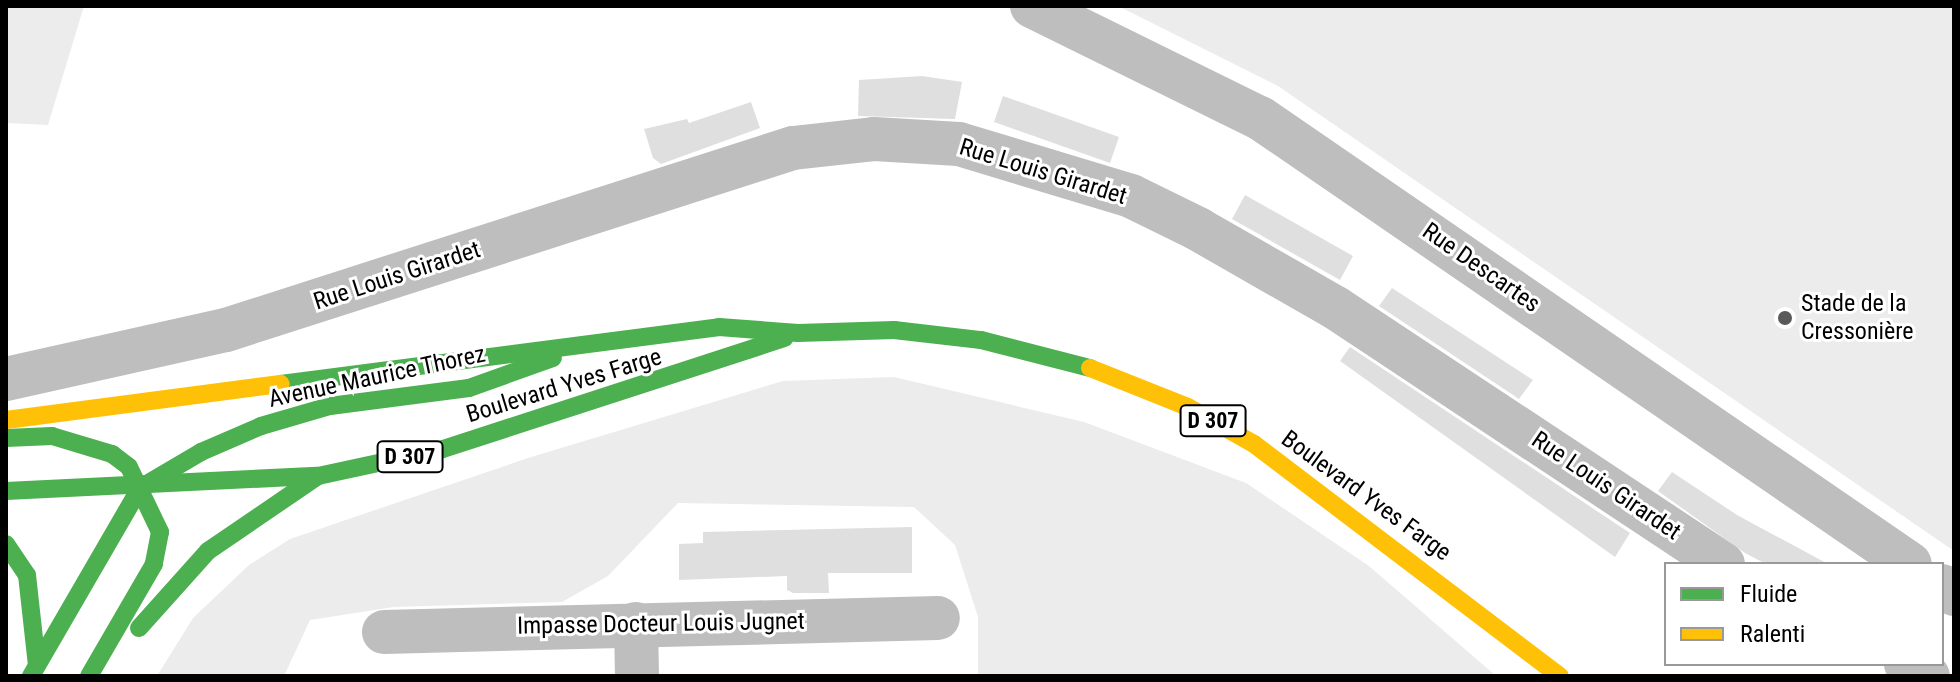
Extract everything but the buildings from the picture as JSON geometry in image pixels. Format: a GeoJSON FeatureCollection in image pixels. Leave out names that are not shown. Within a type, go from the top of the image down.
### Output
{"type":"FeatureCollection","features":[{"type":"Feature","properties":{"kind":"main road","name":"Boulevard Yves Farge"},"geometry":{"type":"LineString","coordinates":[[6,420],[586,347],[719,327],[798,333],[894,330],[981,340],[1098,370],[1188,407],[1314,486],[1560,676]]}},
{"type":"Feature","properties":{"kind":"main road","name":"Boulevard Yves Farge"},"geometry":{"type":"LineString","coordinates":[[6,491],[140,488],[318,476],[443,449],[798,333]]}},
{"type":"Feature","properties":{"kind":"main road","name":"Avenue Maurice Thorez"},"geometry":{"type":"LineString","coordinates":[[34,670],[140,488],[201,452],[261,426],[330,406],[469,388],[586,347]]}},
{"type":"Feature","properties":{"kind":"main road"},"geometry":{"type":"LineString","coordinates":[[6,438],[52,436],[83,442],[129,467],[160,532],[154,564],[89,676]]}},
{"type":"Feature","properties":{"kind":"main road"},"geometry":{"type":"LineString","coordinates":[[106,676],[148,616],[208,551],[318,476]]}},
{"type":"Feature","properties":{"kind":"main road"},"geometry":{"type":"LineString","coordinates":[[6,544],[27,575],[34,670]]}},
{"type":"Feature","properties":{"kind":"street","name":"Rue Descartes"},"geometry":{"type":"LineString","coordinates":[[1032,6],[1260,118],[1907,562]]}},
{"type":"Feature","properties":{"kind":"street","name":"Rue Louis Girardet"},"geometry":{"type":"LineString","coordinates":[[6,379],[226,330],[793,148],[874,139],[959,144],[1131,196],[1198,229],[1336,308],[1720,562]]}},
{"type":"Feature","properties":{"kind":"street","name":"Impasse Docteur Louis Jugnet"},"geometry":{"type":"LineString","coordinates":[[384,632],[938,618]]}},
{"type":"Feature","properties":{"kind":"street"},"geometry":{"type":"LineString","coordinates":[[636,624],[637,676]]}},
{"type":"Feature","properties":{"kind":"street"},"geometry":{"type":"LineString","coordinates":[[1910,666],[1928,676]]}},
{"type":"Feature","properties":{"kind":"shaded area"},"geometry":{"type":"Polygon","coordinates":[[[6,6],[84,6],[48,125],[6,123],[6,6]]]}},
{"type":"Feature","properties":{"kind":"shaded area","name":"Stade de la Cressonière"},"geometry":{"type":"Polygon","coordinates":[[[1118,6],[1954,6],[1954,551],[1278,86],[1118,6]]]}},
{"type":"Feature","properties":{"kind":"shaded area"},"geometry":{"type":"Polygon","coordinates":[[[894,377],[1084,422],[1246,483],[1369,566],[1496,676],[978,676],[978,617],[955,545],[914,507],[678,503],[608,576],[562,602],[394,607],[310,620],[284,676],[157,676],[193,618],[249,565],[290,539],[528,458],[783,381],[894,377]]]}},
{"type":"Feature","properties":{"kind":"traffic: fast"},"geometry":{"type":"LineString","coordinates":[[281,384],[719,327],[798,333],[894,330],[981,340],[1090,368]]}},
{"type":"Feature","properties":{"kind":"traffic: fast"},"geometry":{"type":"LineString","coordinates":[[6,491],[318,476],[443,449],[784,338]]}},
{"type":"Feature","properties":{"kind":"traffic: fast"},"geometry":{"type":"LineString","coordinates":[[31,676],[140,488],[201,452],[261,426],[330,406],[469,388],[553,358]]}},
{"type":"Feature","properties":{"kind":"traffic: fast"},"geometry":{"type":"LineString","coordinates":[[6,438],[52,436],[112,454],[129,467],[160,532],[154,564],[89,676]]}},
{"type":"Feature","properties":{"kind":"traffic: fast"},"geometry":{"type":"LineString","coordinates":[[139,628],[208,551],[318,476]]}},
{"type":"Feature","properties":{"kind":"traffic: fast"},"geometry":{"type":"LineString","coordinates":[[6,544],[27,575],[37,665]]}},
{"type":"Feature","properties":{"kind":"traffic: slow"},"geometry":{"type":"LineString","coordinates":[[1090,368],[1188,407],[1254,444],[1560,676]]}},
{"type":"Feature","properties":{"kind":"traffic: slow"},"geometry":{"type":"LineString","coordinates":[[6,420],[281,384]]}},
{"type":"Feature","properties":{"kind":"place","name":"Stade de la Cressonière"},"geometry":{"type":"Point","coordinates":[1785,318]}}]}
